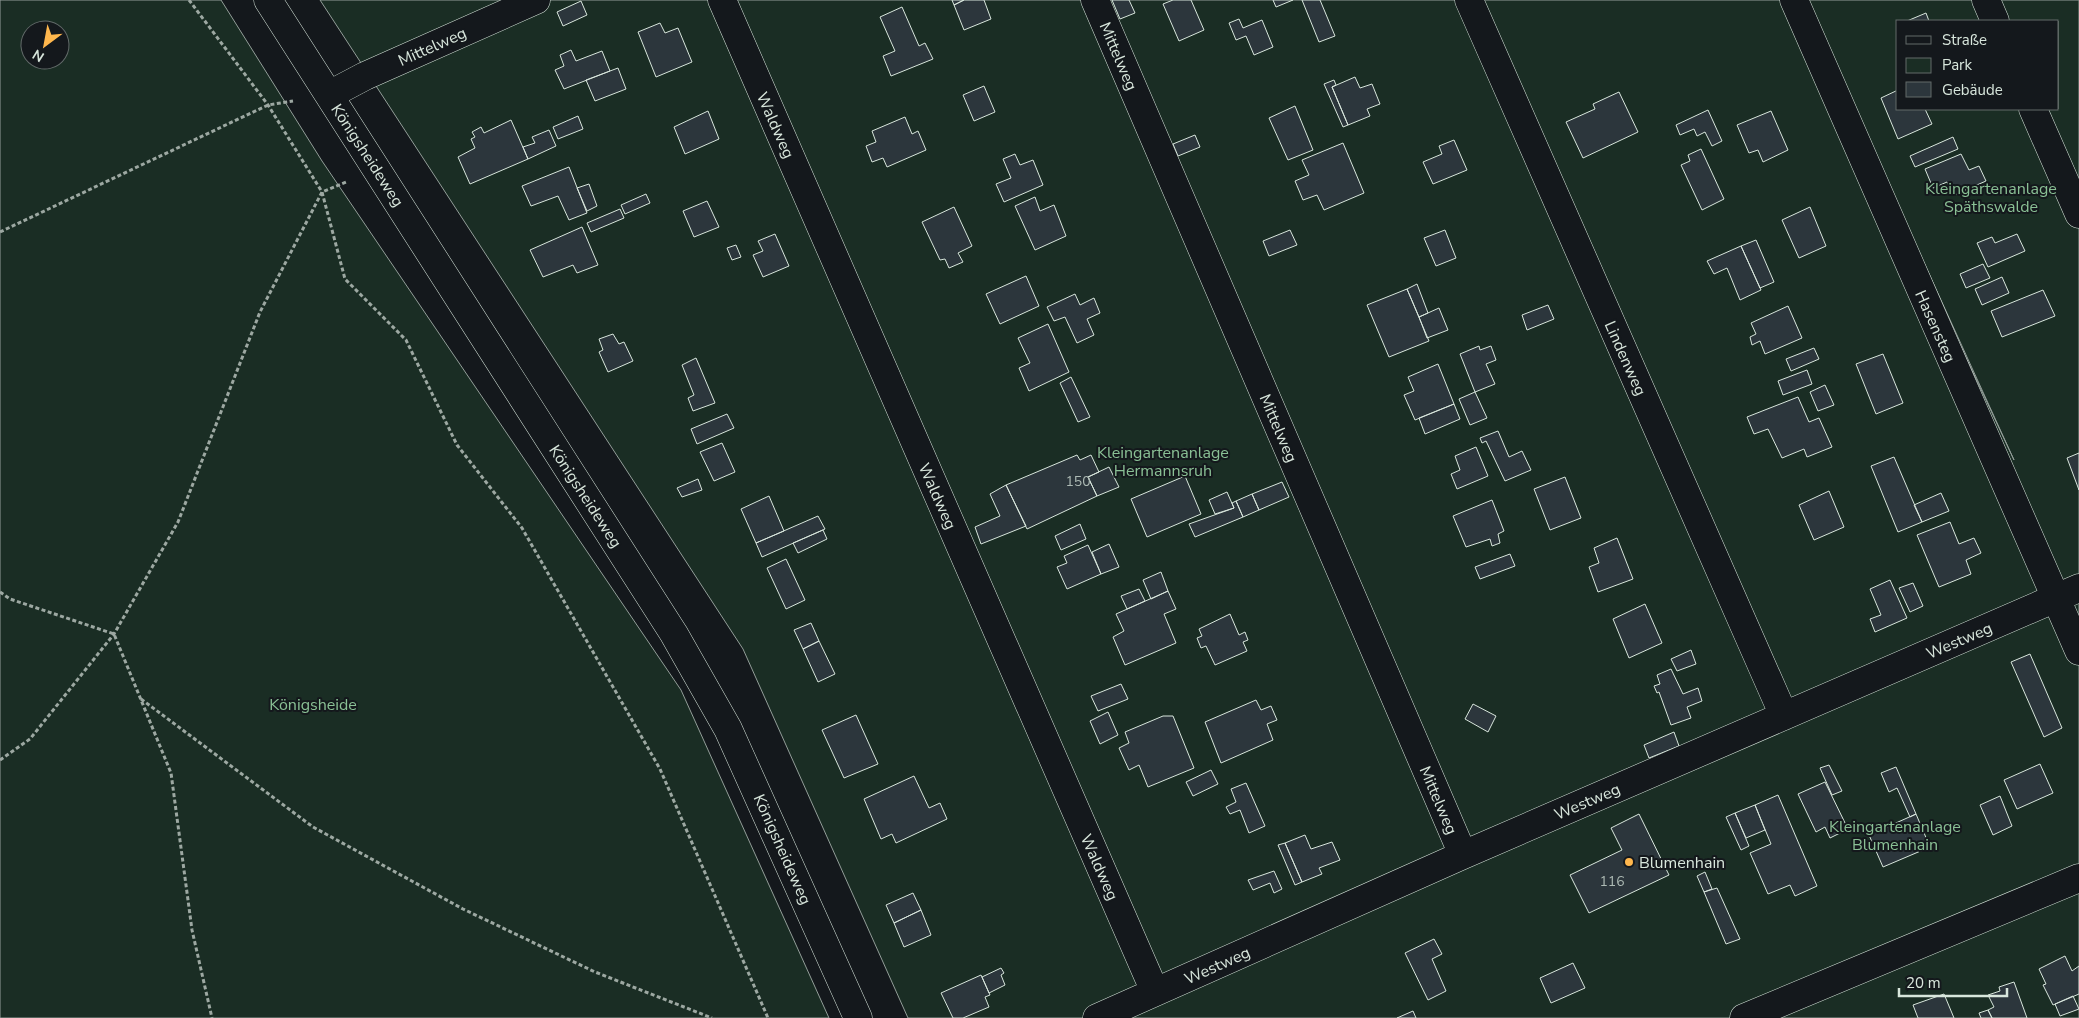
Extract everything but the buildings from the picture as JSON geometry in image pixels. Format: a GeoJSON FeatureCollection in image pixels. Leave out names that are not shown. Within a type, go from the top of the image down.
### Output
{"type":"FeatureCollection","features":[{"type":"Feature","properties":{"kind":"street","name":"Königsheideweg"},"geometry":{"type":"LineString","coordinates":[[268,0],[669,626],[704,685],[728,729],[756,789],[858,1018]]}},
{"type":"Feature","properties":{"kind":"street","name":"Waldweg"},"geometry":{"type":"LineString","coordinates":[[722,0],[1155,992]]}},
{"type":"Feature","properties":{"kind":"street","name":"Mittelweg"},"geometry":{"type":"LineString","coordinates":[[1096,0],[1463,855]]}},
{"type":"Feature","properties":{"kind":"street","name":"Lindenweg"},"geometry":{"type":"LineString","coordinates":[[1469,0],[1784,716]]}},
{"type":"Feature","properties":{"kind":"street","name":"Hasensteg"},"geometry":{"type":"LineString","coordinates":[[1794,0],[2067,593],[2079,651]]}},
{"type":"Feature","properties":{"kind":"street"},"geometry":{"type":"LineString","coordinates":[[1986,0],[1995,20]]}},
{"type":"Feature","properties":{"kind":"street","name":"Mittelweg"},"geometry":{"type":"LineString","coordinates":[[329,95],[365,76],[530,1]]}},
{"type":"Feature","properties":{"kind":"street"},"geometry":{"type":"LineString","coordinates":[[2033,110],[2079,214]]}},
{"type":"Feature","properties":{"kind":"street","name":"Westweg"},"geometry":{"type":"LineString","coordinates":[[1097,1018],[1463,855],[2067,593]]}},
{"type":"Feature","properties":{"kind":"street"},"geometry":{"type":"LineString","coordinates":[[1744,1018],[2079,878]]}},
{"type":"Feature","properties":{"kind":"path"},"geometry":{"type":"LineString","coordinates":[[189,0],[268,104],[322,192],[345,279],[406,340],[457,445],[522,528],[660,769],[768,1018]]}},
{"type":"Feature","properties":{"kind":"path"},"geometry":{"type":"LineString","coordinates":[[0,232],[268,104],[329,95]]}},
{"type":"Feature","properties":{"kind":"path"},"geometry":{"type":"LineString","coordinates":[[0,760],[30,739],[114,634],[178,522],[260,312],[322,192],[377,169]]}},
{"type":"Feature","properties":{"kind":"path"},"geometry":{"type":"LineString","coordinates":[[0,592],[10,599],[114,634],[171,773],[192,930],[212,1018]]}},
{"type":"Feature","properties":{"kind":"path"},"geometry":{"type":"LineString","coordinates":[[140,699],[313,827],[463,910],[595,972],[712,1018]]}},
{"type":"Feature","properties":{"kind":"green space","name":"Königsheide"},"geometry":{"type":"Polygon","coordinates":[[[0,0],[221,0],[322,161],[681,690],[829,1018],[0,1018],[0,0]]]}},
{"type":"Feature","properties":{"kind":"green space","name":"Kleingartenanlage Hermannsruh"},"geometry":{"type":"Polygon","coordinates":[[[320,0],[1799,0],[2014,460],[1804,0],[2079,0],[2079,1018],[908,1018],[743,649],[320,0]]]}},
{"type":"Feature","properties":{"kind":"place","name":"Blumenhain"},"geometry":{"type":"Point","coordinates":[1629,862]}},
{"type":"Feature","properties":{"kind":"park label","name":"Kleingartenanlage Späthswalde"},"geometry":{"type":"Point","coordinates":[1991,197]}},
{"type":"Feature","properties":{"kind":"park label","name":"Kleingartenanlage Blumenhain"},"geometry":{"type":"Point","coordinates":[1895,835]}}]}
